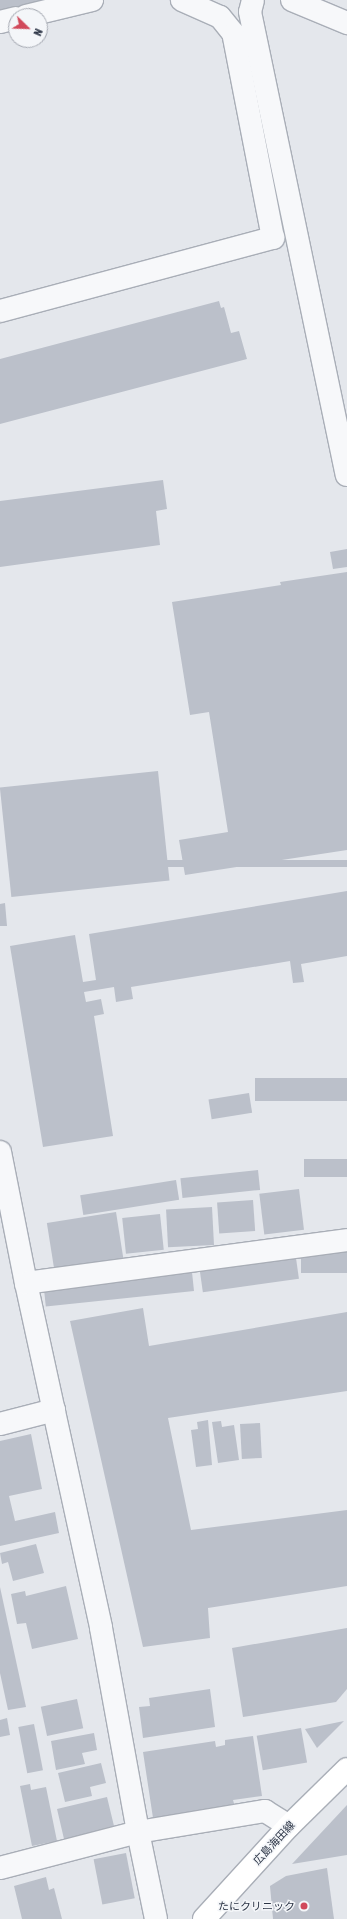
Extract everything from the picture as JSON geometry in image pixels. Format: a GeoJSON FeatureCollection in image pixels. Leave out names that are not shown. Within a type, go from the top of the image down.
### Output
{"type":"FeatureCollection","features":[{"type":"Feature","properties":{"kind":"main road","name":"広島海田線"},"geometry":{"type":"LineString","coordinates":[[204,1919],[290,1826],[344,1778]]}},
{"type":"Feature","properties":{"kind":"street"},"geometry":{"type":"LineString","coordinates":[[48,11],[92,0]]}},
{"type":"Feature","properties":{"kind":"street"},"geometry":{"type":"LineString","coordinates":[[0,311],[273,238],[233,33],[220,17],[182,0]]}},
{"type":"Feature","properties":{"kind":"street"},"geometry":{"type":"LineString","coordinates":[[292,0],[347,23]]}},
{"type":"Feature","properties":{"kind":"street"},"geometry":{"type":"LineString","coordinates":[[220,17],[252,6],[347,475]]}},
{"type":"Feature","properties":{"kind":"street"},"geometry":{"type":"LineString","coordinates":[[0,1152],[26,1283],[101,1628],[138,1832],[156,1919]]}},
{"type":"Feature","properties":{"kind":"street"},"geometry":{"type":"LineString","coordinates":[[26,1283],[347,1240]]}},
{"type":"Feature","properties":{"kind":"street"},"geometry":{"type":"LineString","coordinates":[[0,1424],[54,1410]]}},
{"type":"Feature","properties":{"kind":"street"},"geometry":{"type":"LineString","coordinates":[[0,1868],[138,1832],[265,1811],[290,1826]]}},
{"type":"Feature","properties":{"kind":"building"},"geometry":{"type":"Polygon","coordinates":[[[0,0],[54,0],[23,8],[8,8],[8,12],[0,14],[0,0]]]}},
{"type":"Feature","properties":{"kind":"building"},"geometry":{"type":"Polygon","coordinates":[[[219,301],[221,308],[224,307],[231,333],[239,331],[247,359],[0,424],[0,359],[219,301]]]}},
{"type":"Feature","properties":{"kind":"building"},"geometry":{"type":"Polygon","coordinates":[[[163,480],[167,509],[156,511],[160,545],[0,567],[0,501],[163,480]]]}},
{"type":"Feature","properties":{"kind":"building"},"geometry":{"type":"Polygon","coordinates":[[[347,549],[347,567],[333,569],[330,552],[347,549]]]}},
{"type":"Feature","properties":{"kind":"building"},"geometry":{"type":"Polygon","coordinates":[[[347,572],[347,850],[185,875],[179,840],[228,832],[209,712],[190,715],[172,602],[281,585],[280,582],[347,572]]]}},
{"type":"Feature","properties":{"kind":"building"},"geometry":{"type":"Polygon","coordinates":[[[158,771],[169,880],[11,897],[0,788],[158,771]]]}},
{"type":"Feature","properties":{"kind":"building"},"geometry":{"type":"Polygon","coordinates":[[[28,860],[347,860],[347,867],[28,867],[28,860]]]}},
{"type":"Feature","properties":{"kind":"building"},"geometry":{"type":"Polygon","coordinates":[[[347,891],[347,956],[301,964],[304,982],[293,983],[290,961],[131,987],[133,999],[116,1002],[114,987],[84,992],[86,1002],[101,999],[104,1014],[94,1016],[113,1136],[43,1147],[10,946],[75,935],[83,982],[96,980],[89,934],[347,891]]]}},
{"type":"Feature","properties":{"kind":"building"},"geometry":{"type":"Polygon","coordinates":[[[5,903],[7,926],[0,926],[0,904],[5,903]]]}},
{"type":"Feature","properties":{"kind":"building"},"geometry":{"type":"Polygon","coordinates":[[[255,1078],[347,1078],[347,1101],[255,1101],[255,1078]]]}},
{"type":"Feature","properties":{"kind":"building"},"geometry":{"type":"Polygon","coordinates":[[[249,1093],[252,1113],[212,1119],[209,1099],[249,1093]]]}},
{"type":"Feature","properties":{"kind":"building"},"geometry":{"type":"Polygon","coordinates":[[[304,1159],[347,1159],[347,1177],[304,1177],[304,1159]]]}},
{"type":"Feature","properties":{"kind":"building"},"geometry":{"type":"Polygon","coordinates":[[[258,1170],[260,1190],[183,1198],[180,1178],[258,1170]]]}},
{"type":"Feature","properties":{"kind":"building"},"geometry":{"type":"Polygon","coordinates":[[[176,1180],[179,1200],[83,1215],[80,1195],[176,1180]]]}},
{"type":"Feature","properties":{"kind":"building"},"geometry":{"type":"Polygon","coordinates":[[[299,1189],[304,1230],[264,1235],[259,1194],[299,1189]]]}},
{"type":"Feature","properties":{"kind":"building"},"geometry":{"type":"Polygon","coordinates":[[[253,1200],[255,1231],[219,1233],[217,1203],[253,1200]]]}},
{"type":"Feature","properties":{"kind":"building"},"geometry":{"type":"Polygon","coordinates":[[[212,1207],[214,1245],[168,1247],[166,1209],[212,1207]]]}},
{"type":"Feature","properties":{"kind":"building"},"geometry":{"type":"Polygon","coordinates":[[[116,1212],[123,1258],[54,1269],[47,1223],[116,1212]]]}},
{"type":"Feature","properties":{"kind":"building"},"geometry":{"type":"Polygon","coordinates":[[[160,1214],[164,1250],[126,1254],[122,1218],[160,1214]]]}},
{"type":"Feature","properties":{"kind":"building"},"geometry":{"type":"Polygon","coordinates":[[[301,1251],[347,1251],[347,1273],[301,1273],[301,1251]]]}},
{"type":"Feature","properties":{"kind":"building"},"geometry":{"type":"Polygon","coordinates":[[[296,1258],[299,1279],[203,1292],[200,1271],[296,1258]]]}},
{"type":"Feature","properties":{"kind":"building"},"geometry":{"type":"Polygon","coordinates":[[[192,1272],[194,1291],[46,1306],[44,1288],[192,1272]]]}},
{"type":"Feature","properties":{"kind":"building"},"geometry":{"type":"Polygon","coordinates":[[[143,1308],[149,1346],[347,1312],[347,1391],[168,1418],[191,1530],[347,1510],[347,1586],[208,1608],[210,1638],[143,1647],[70,1321],[143,1308]]]}},
{"type":"Feature","properties":{"kind":"building"},"geometry":{"type":"Polygon","coordinates":[[[208,1420],[212,1465],[196,1467],[191,1430],[198,1429],[197,1422],[208,1420]]]}},
{"type":"Feature","properties":{"kind":"building"},"geometry":{"type":"Polygon","coordinates":[[[221,1421],[222,1427],[234,1425],[239,1460],[218,1463],[212,1422],[221,1421]]]}},
{"type":"Feature","properties":{"kind":"building"},"geometry":{"type":"Polygon","coordinates":[[[260,1423],[262,1458],[242,1459],[240,1424],[260,1423]]]}},
{"type":"Feature","properties":{"kind":"building"},"geometry":{"type":"Polygon","coordinates":[[[31,1434],[42,1489],[9,1496],[15,1521],[55,1512],[59,1533],[0,1546],[0,1441],[31,1434]]]}},
{"type":"Feature","properties":{"kind":"building"},"geometry":{"type":"Polygon","coordinates":[[[36,1544],[44,1573],[13,1581],[8,1562],[2,1564],[0,1553],[36,1544]]]}},
{"type":"Feature","properties":{"kind":"building"},"geometry":{"type":"Polygon","coordinates":[[[66,1586],[78,1639],[32,1649],[26,1623],[17,1624],[11,1594],[25,1591],[26,1596],[66,1586]]]}},
{"type":"Feature","properties":{"kind":"building"},"geometry":{"type":"Polygon","coordinates":[[[0,1587],[26,1707],[8,1710],[0,1673],[0,1587]]]}},
{"type":"Feature","properties":{"kind":"building"},"geometry":{"type":"Polygon","coordinates":[[[347,1628],[347,1689],[336,1702],[243,1717],[232,1648],[347,1628]]]}},
{"type":"Feature","properties":{"kind":"building"},"geometry":{"type":"Polygon","coordinates":[[[210,1689],[215,1727],[143,1738],[139,1707],[150,1706],[149,1698],[210,1689]]]}},
{"type":"Feature","properties":{"kind":"building"},"geometry":{"type":"Polygon","coordinates":[[[77,1699],[83,1728],[47,1736],[41,1707],[77,1699]]]}},
{"type":"Feature","properties":{"kind":"building"},"geometry":{"type":"Polygon","coordinates":[[[7,1718],[10,1735],[0,1737],[0,1720],[7,1718]]]}},
{"type":"Feature","properties":{"kind":"building"},"geometry":{"type":"Polygon","coordinates":[[[344,1721],[317,1748],[305,1729],[344,1721]]]}},
{"type":"Feature","properties":{"kind":"building"},"geometry":{"type":"Polygon","coordinates":[[[34,1724],[43,1770],[27,1773],[18,1727],[34,1724]]]}},
{"type":"Feature","properties":{"kind":"building"},"geometry":{"type":"Polygon","coordinates":[[[301,1728],[307,1762],[263,1770],[257,1736],[301,1728]]]}},
{"type":"Feature","properties":{"kind":"building"},"geometry":{"type":"Polygon","coordinates":[[[94,1733],[97,1750],[82,1753],[85,1764],[56,1770],[51,1741],[94,1733]]]}},
{"type":"Feature","properties":{"kind":"building"},"geometry":{"type":"Polygon","coordinates":[[[253,1736],[262,1796],[233,1800],[235,1807],[153,1818],[143,1752],[215,1741],[216,1747],[225,1745],[225,1740],[253,1736]]]}},
{"type":"Feature","properties":{"kind":"building"},"geometry":{"type":"Polygon","coordinates":[[[101,1763],[106,1783],[90,1787],[92,1796],[65,1802],[58,1773],[101,1763]]]}},
{"type":"Feature","properties":{"kind":"building"},"geometry":{"type":"Polygon","coordinates":[[[30,1784],[31,1790],[46,1787],[57,1841],[32,1846],[20,1786],[30,1784]]]}},
{"type":"Feature","properties":{"kind":"building"},"geometry":{"type":"Polygon","coordinates":[[[107,1797],[114,1826],[106,1828],[106,1830],[64,1839],[57,1809],[107,1797]]]}},
{"type":"Feature","properties":{"kind":"building"},"geometry":{"type":"Polygon","coordinates":[[[347,1805],[347,1855],[292,1864],[347,1805]]]}},
{"type":"Feature","properties":{"kind":"building"},"geometry":{"type":"Polygon","coordinates":[[[126,1853],[135,1898],[102,1904],[94,1859],[126,1853]]]}},
{"type":"Feature","properties":{"kind":"building"},"geometry":{"type":"Polygon","coordinates":[[[327,1868],[334,1919],[273,1919],[270,1886],[286,1876],[327,1868]]]}},
{"type":"Feature","properties":{"kind":"building"},"geometry":{"type":"Polygon","coordinates":[[[46,1877],[49,1890],[54,1888],[62,1919],[22,1919],[14,1886],[46,1877]]]}},
{"type":"Feature","properties":{"kind":"place","name":"たにクリニック"},"geometry":{"type":"Point","coordinates":[304,1906]}}]}
